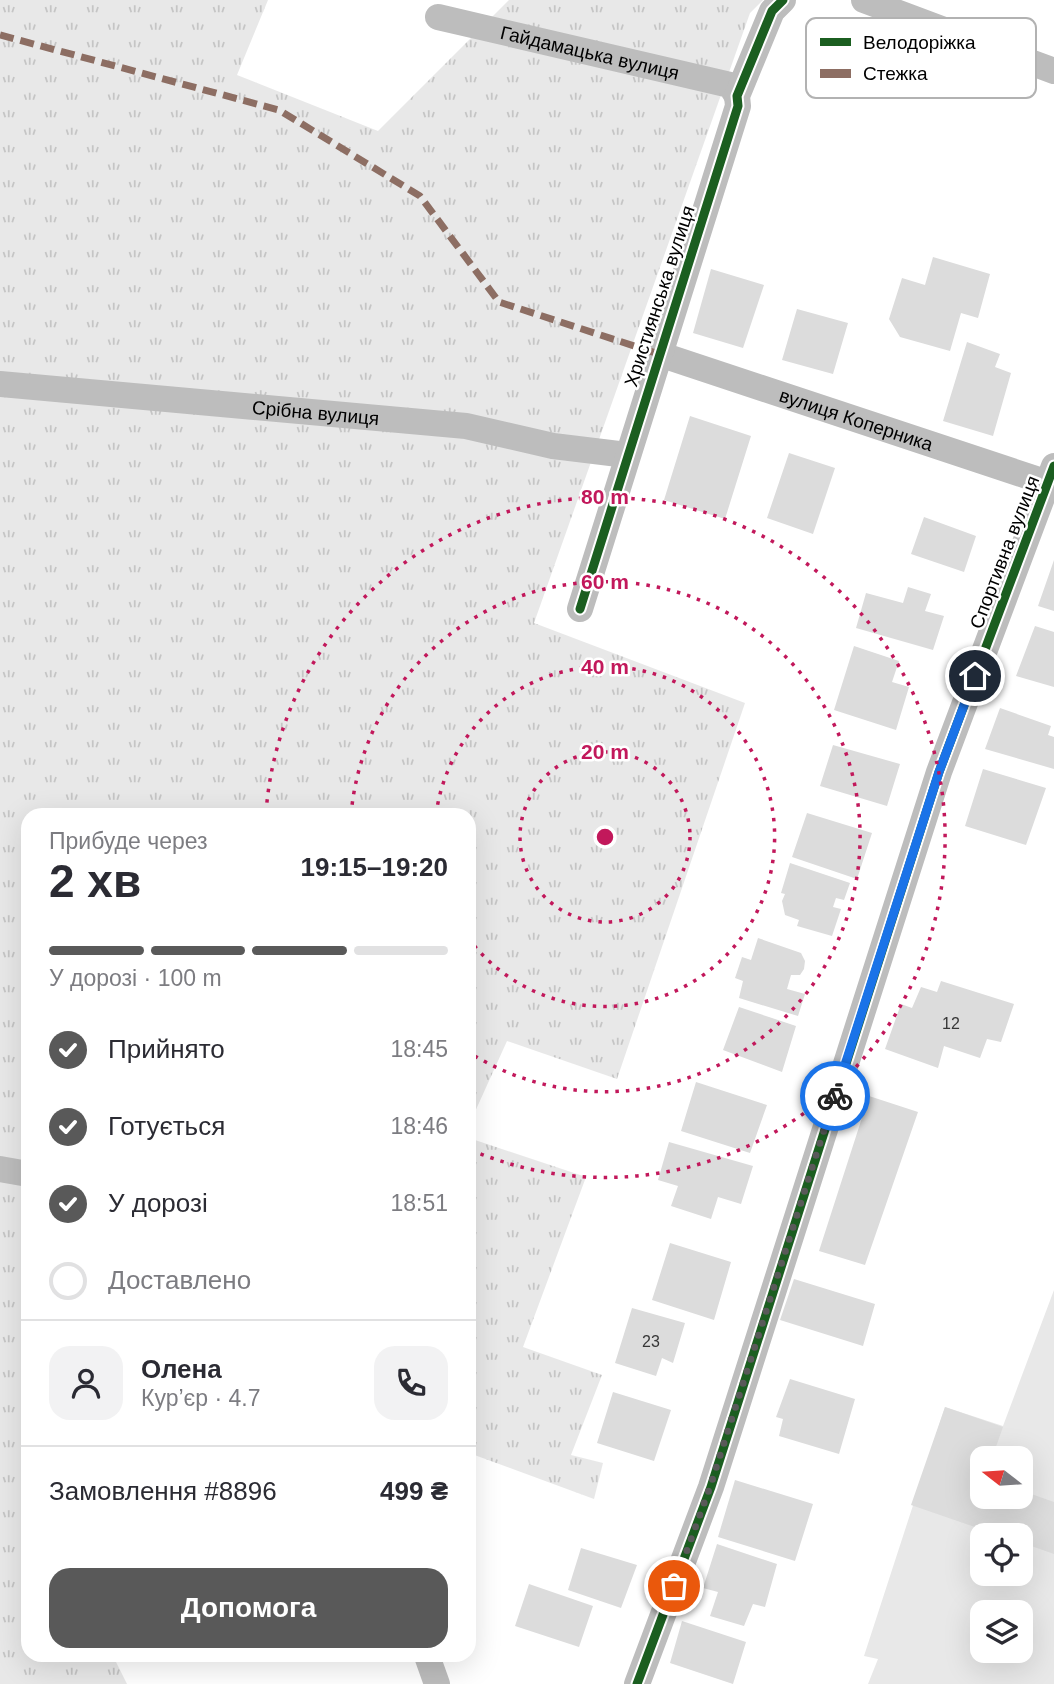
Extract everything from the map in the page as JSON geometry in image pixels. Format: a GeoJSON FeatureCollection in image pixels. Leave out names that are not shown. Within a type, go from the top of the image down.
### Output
{"type":"FeatureCollection","features":[{"type":"Feature","properties":{"kind":"street","name":"Християнська вулиця"},"geometry":{"type":"LineString","coordinates":[[580,609],[738,106],[737,96],[772,11],[783,0]]}},
{"type":"Feature","properties":{"kind":"street"},"geometry":{"type":"LineString","coordinates":[[864,0],[912,18]]}},
{"type":"Feature","properties":{"kind":"street","name":"Гайдамацька вулиця"},"geometry":{"type":"LineString","coordinates":[[438,17],[730,85],[737,96]]}},
{"type":"Feature","properties":{"kind":"street"},"geometry":{"type":"LineString","coordinates":[[1036,64],[1054,71]]}},
{"type":"Feature","properties":{"kind":"street","name":"вулиця Коперника"},"geometry":{"type":"LineString","coordinates":[[659,354],[1052,478]]}},
{"type":"Feature","properties":{"kind":"street","name":"Срібна вулиця"},"geometry":{"type":"LineString","coordinates":[[0,384],[466,426],[553,446],[627,455]]}},
{"type":"Feature","properties":{"kind":"street","name":"Спортивна вулиця"},"geometry":{"type":"LineString","coordinates":[[637,1684],[710,1487],[939,772],[1052,478]]}},
{"type":"Feature","properties":{"kind":"street"},"geometry":{"type":"LineString","coordinates":[[0,1169],[21,1173]]}},
{"type":"Feature","properties":{"kind":"street"},"geometry":{"type":"LineString","coordinates":[[429,1662],[437,1684]]}},
{"type":"Feature","properties":{"kind":"green space"},"geometry":{"type":"Polygon","coordinates":[[[0,0],[268,0],[237,75],[378,131],[509,0],[763,0],[750,13],[534,623],[745,703],[617,1079],[507,1041],[476,1110],[476,808],[21,808],[21,1662],[116,1662],[127,1684],[0,1684],[0,0]]]}},
{"type":"Feature","properties":{"kind":"green space"},"geometry":{"type":"Polygon","coordinates":[[[476,1140],[586,1177],[523,1347],[602,1375],[571,1455],[603,1463],[594,1499],[476,1456],[476,1140]]]}},
{"type":"Feature","properties":{"kind":"green space"},"geometry":{"type":"Polygon","coordinates":[[[1054,1290],[1054,1684],[868,1684],[878,1659],[864,1656],[945,1407],[1003,1426],[1054,1290]]]}},
{"type":"Feature","properties":{"kind":"building"},"geometry":{"type":"Polygon","coordinates":[[[933,257],[990,274],[978,318],[961,313],[950,351],[900,337],[889,319],[902,278],[925,285],[933,257]]]}},
{"type":"Feature","properties":{"kind":"building"},"geometry":{"type":"Polygon","coordinates":[[[711,269],[764,285],[743,348],[693,333],[711,269]]]}},
{"type":"Feature","properties":{"kind":"building"},"geometry":{"type":"Polygon","coordinates":[[[797,309],[848,323],[833,374],[782,360],[797,309]]]}},
{"type":"Feature","properties":{"kind":"building"},"geometry":{"type":"Polygon","coordinates":[[[967,342],[1000,354],[995,367],[1011,373],[993,436],[943,421],[967,342]]]}},
{"type":"Feature","properties":{"kind":"building"},"geometry":{"type":"Polygon","coordinates":[[[690,416],[751,436],[725,519],[664,500],[690,416]]]}},
{"type":"Feature","properties":{"kind":"building"},"geometry":{"type":"Polygon","coordinates":[[[789,453],[835,468],[813,534],[767,518],[789,453]]]}},
{"type":"Feature","properties":{"kind":"building"},"geometry":{"type":"Polygon","coordinates":[[[924,517],[976,536],[964,572],[911,554],[924,517]]]}},
{"type":"Feature","properties":{"kind":"building"},"geometry":{"type":"Polygon","coordinates":[[[1054,560],[1054,611],[1038,606],[1054,560]]]}},
{"type":"Feature","properties":{"kind":"building"},"geometry":{"type":"Polygon","coordinates":[[[908,587],[931,594],[925,611],[944,616],[933,650],[856,628],[866,593],[903,603],[908,587]]]}},
{"type":"Feature","properties":{"kind":"building"},"geometry":{"type":"Polygon","coordinates":[[[1035,626],[1054,632],[1054,687],[1016,676],[1035,626]]]}},
{"type":"Feature","properties":{"kind":"building"},"geometry":{"type":"Polygon","coordinates":[[[854,646],[899,661],[892,682],[909,687],[896,730],[834,710],[854,646]]]}},
{"type":"Feature","properties":{"kind":"building"},"geometry":{"type":"Polygon","coordinates":[[[1000,708],[1051,726],[1048,735],[1054,737],[1054,769],[985,749],[1000,708]]]}},
{"type":"Feature","properties":{"kind":"building"},"geometry":{"type":"Polygon","coordinates":[[[833,745],[900,764],[887,806],[820,786],[833,745]]]}},
{"type":"Feature","properties":{"kind":"building"},"geometry":{"type":"Polygon","coordinates":[[[983,769],[1046,788],[1026,845],[965,826],[983,769]]]}},
{"type":"Feature","properties":{"kind":"building"},"geometry":{"type":"Polygon","coordinates":[[[807,813],[872,833],[857,879],[792,857],[807,813]]]}},
{"type":"Feature","properties":{"kind":"building"},"geometry":{"type":"Polygon","coordinates":[[[790,863],[850,883],[844,900],[836,898],[833,907],[841,909],[832,936],[797,926],[799,920],[785,915],[782,901],[785,894],[781,893],[790,863]]]}},
{"type":"Feature","properties":{"kind":"building"},"geometry":{"type":"Polygon","coordinates":[[[758,938],[801,953],[805,961],[804,969],[800,975],[791,975],[787,989],[805,994],[798,1016],[739,998],[743,981],[735,978],[742,957],[751,960],[758,938]]]}},
{"type":"Feature","properties":{"kind":"building"},"geometry":{"type":"Polygon","coordinates":[[[941,981],[1014,1004],[1001,1042],[987,1039],[980,1058],[944,1046],[938,1068],[885,1049],[901,1004],[912,1008],[921,987],[937,992],[941,981]]]}},
{"type":"Feature","properties":{"kind":"building"},"geometry":{"type":"Polygon","coordinates":[[[739,1007],[796,1026],[782,1072],[723,1050],[739,1007]]]}},
{"type":"Feature","properties":{"kind":"building"},"geometry":{"type":"Polygon","coordinates":[[[696,1082],[767,1105],[750,1153],[681,1131],[696,1082]]]}},
{"type":"Feature","properties":{"kind":"building"},"geometry":{"type":"Polygon","coordinates":[[[869,1096],[918,1112],[865,1265],[819,1251],[869,1096]]]}},
{"type":"Feature","properties":{"kind":"building"},"geometry":{"type":"Polygon","coordinates":[[[669,1142],[753,1166],[741,1204],[718,1197],[711,1219],[671,1206],[678,1186],[658,1180],[669,1142]]]}},
{"type":"Feature","properties":{"kind":"building"},"geometry":{"type":"Polygon","coordinates":[[[670,1243],[731,1262],[714,1320],[652,1300],[670,1243]]]}},
{"type":"Feature","properties":{"kind":"building"},"geometry":{"type":"Polygon","coordinates":[[[794,1279],[875,1304],[863,1346],[780,1320],[794,1279]]]}},
{"type":"Feature","properties":{"kind":"building"},"geometry":{"type":"Polygon","coordinates":[[[632,1308],[685,1323],[673,1363],[662,1358],[656,1376],[615,1363],[632,1308]]]}},
{"type":"Feature","properties":{"kind":"building"},"geometry":{"type":"Polygon","coordinates":[[[790,1379],[855,1399],[839,1454],[779,1436],[783,1419],[776,1417],[790,1379]]]}},
{"type":"Feature","properties":{"kind":"building"},"geometry":{"type":"Polygon","coordinates":[[[613,1392],[671,1410],[654,1461],[597,1443],[613,1392]]]}},
{"type":"Feature","properties":{"kind":"building"},"geometry":{"type":"Polygon","coordinates":[[[945,1407],[1003,1427],[996,1446],[970,1446],[970,1509],[1033,1509],[1033,1495],[1054,1502],[1054,1554],[1033,1547],[1033,1523],[970,1523],[970,1525],[911,1505],[945,1407]]]}},
{"type":"Feature","properties":{"kind":"building"},"geometry":{"type":"Polygon","coordinates":[[[735,1480],[813,1504],[795,1561],[718,1537],[735,1480]]]}},
{"type":"Feature","properties":{"kind":"building"},"geometry":{"type":"Polygon","coordinates":[[[717,1544],[777,1564],[765,1607],[753,1604],[744,1626],[710,1616],[718,1592],[703,1588],[717,1544]]]}},
{"type":"Feature","properties":{"kind":"building"},"geometry":{"type":"Polygon","coordinates":[[[581,1548],[637,1565],[621,1608],[568,1590],[581,1548]]]}},
{"type":"Feature","properties":{"kind":"building"},"geometry":{"type":"Polygon","coordinates":[[[529,1584],[593,1606],[579,1647],[515,1626],[529,1584]]]}},
{"type":"Feature","properties":{"kind":"building"},"geometry":{"type":"Polygon","coordinates":[[[682,1621],[746,1642],[733,1684],[670,1663],[682,1621]]]}},
{"type":"Feature","properties":{"kind":"marked path"},"geometry":{"type":"LineString","coordinates":[[0,35],[279,110],[420,196],[499,302],[659,354]]}},
{"type":"Feature","properties":{"kind":"cycle path"},"geometry":{"type":"LineString","coordinates":[[580,609],[738,106],[737,96],[772,11],[783,0]]}},
{"type":"Feature","properties":{"kind":"cycle path"},"geometry":{"type":"LineString","coordinates":[[637,1684],[711,1487],[939,772],[1054,466]]}},
{"type":"Feature","properties":{"kind":"way so far"},"geometry":{"type":"LineString","coordinates":[[674,1586],[710,1487],[835,1096]]}},
{"type":"Feature","properties":{"kind":"route"},"geometry":{"type":"LineString","coordinates":[[835,1096],[939,772],[975,676]]}}]}
